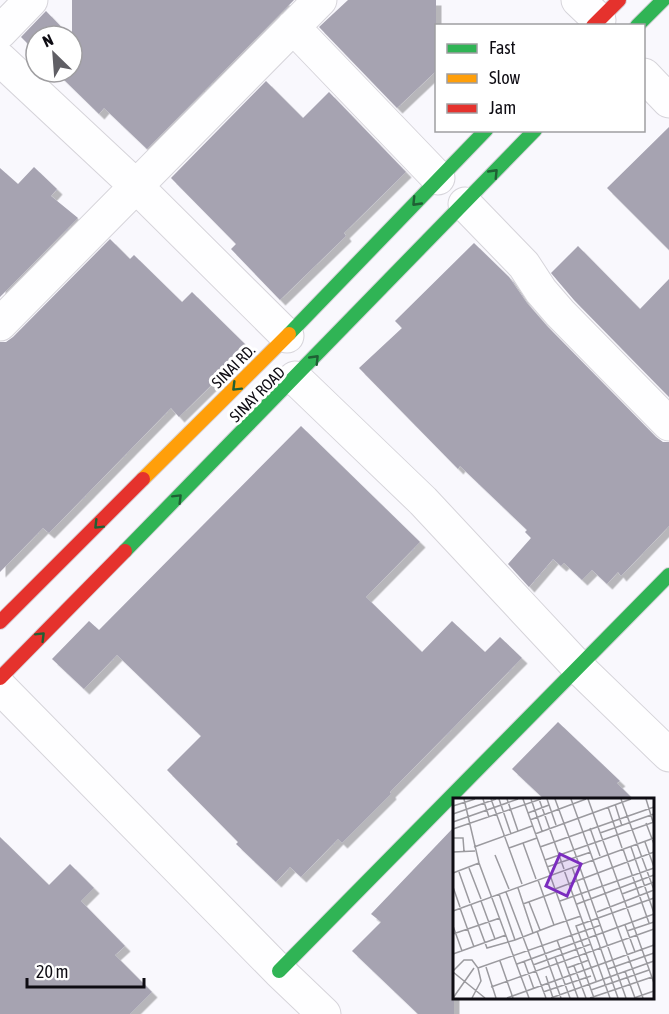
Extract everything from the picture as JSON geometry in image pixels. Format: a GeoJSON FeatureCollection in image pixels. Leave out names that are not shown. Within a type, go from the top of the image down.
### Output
{"type":"FeatureCollection","features":[{"type":"Feature","properties":{"kind":"main road"},"geometry":{"type":"LineString","coordinates":[[639,24],[663,0]]}},
{"type":"Feature","properties":{"kind":"main road","name":"SINAI RD."},"geometry":{"type":"LineString","coordinates":[[0,622],[287,336],[484,132]]}},
{"type":"Feature","properties":{"kind":"main road","name":"SINAY ROAD"},"geometry":{"type":"LineString","coordinates":[[0,678],[533,132]]}},
{"type":"Feature","properties":{"kind":"main road"},"geometry":{"type":"LineString","coordinates":[[279,970],[669,575]]}},
{"type":"Feature","properties":{"kind":"street"},"geometry":{"type":"LineString","coordinates":[[0,32],[31,0]]}},
{"type":"Feature","properties":{"kind":"street"},"geometry":{"type":"LineString","coordinates":[[0,324],[320,0]]}},
{"type":"Feature","properties":{"kind":"street"},"geometry":{"type":"LineString","coordinates":[[293,27],[438,178]]}},
{"type":"Feature","properties":{"kind":"street"},"geometry":{"type":"LineString","coordinates":[[0,59],[137,187],[287,336]]}},
{"type":"Feature","properties":{"kind":"street"},"geometry":{"type":"LineString","coordinates":[[645,76],[669,101]]}},
{"type":"Feature","properties":{"kind":"street"},"geometry":{"type":"LineString","coordinates":[[465,204],[524,265],[560,314],[669,424]]}},
{"type":"Feature","properties":{"kind":"street"},"geometry":{"type":"LineString","coordinates":[[295,378],[423,501],[578,668],[669,755]]}},
{"type":"Feature","properties":{"kind":"street"},"geometry":{"type":"LineString","coordinates":[[0,687],[324,1014]]}},
{"type":"Feature","properties":{"kind":"building"},"geometry":{"type":"Polygon","coordinates":[[[72,0],[294,0],[147,149],[104,108],[99,114],[68,84],[84,84],[84,24],[72,24],[72,0]]]}},
{"type":"Feature","properties":{"kind":"building"},"geometry":{"type":"Polygon","coordinates":[[[348,0],[436,0],[435,72],[397,108],[319,27],[348,0]]]}},
{"type":"Feature","properties":{"kind":"building"},"geometry":{"type":"Polygon","coordinates":[[[46,11],[58,24],[34,24],[46,11]]]}},
{"type":"Feature","properties":{"kind":"building"},"geometry":{"type":"Polygon","coordinates":[[[266,81],[303,118],[329,92],[406,172],[344,233],[346,236],[280,300],[231,249],[236,244],[171,178],[266,81]]]}},
{"type":"Feature","properties":{"kind":"building"},"geometry":{"type":"Polygon","coordinates":[[[669,127],[669,250],[607,188],[669,127]]]}},
{"type":"Feature","properties":{"kind":"building"},"geometry":{"type":"Polygon","coordinates":[[[34,167],[57,189],[51,196],[78,218],[0,297],[0,168],[18,184],[34,167]]]}},
{"type":"Feature","properties":{"kind":"building"},"geometry":{"type":"Polygon","coordinates":[[[110,239],[130,259],[134,255],[182,302],[192,292],[249,348],[179,417],[171,408],[49,533],[43,528],[0,572],[0,342],[6,342],[13,337],[110,239]]]}},
{"type":"Feature","properties":{"kind":"building"},"geometry":{"type":"Polygon","coordinates":[[[474,243],[509,277],[547,326],[656,437],[663,442],[669,442],[669,526],[621,576],[618,572],[607,584],[592,570],[582,580],[564,563],[561,566],[553,559],[529,587],[508,564],[531,538],[525,532],[527,530],[460,466],[458,469],[359,368],[402,328],[395,321],[474,243]]]}},
{"type":"Feature","properties":{"kind":"building"},"geometry":{"type":"Polygon","coordinates":[[[578,246],[640,309],[669,279],[669,397],[574,300],[551,273],[578,246]]]}},
{"type":"Feature","properties":{"kind":"building"},"geometry":{"type":"Polygon","coordinates":[[[301,426],[420,542],[366,597],[422,652],[452,621],[485,652],[500,637],[522,658],[342,843],[338,839],[301,877],[290,867],[276,882],[236,844],[238,842],[167,770],[201,736],[117,655],[84,689],[52,659],[89,621],[99,630],[301,426]]]}},
{"type":"Feature","properties":{"kind":"building"},"geometry":{"type":"Polygon","coordinates":[[[558,722],[620,781],[617,783],[632,798],[543,798],[512,769],[558,722]]]}},
{"type":"Feature","properties":{"kind":"building"},"geometry":{"type":"Polygon","coordinates":[[[453,828],[454,1014],[418,1014],[352,951],[381,922],[371,914],[453,828]]]}},
{"type":"Feature","properties":{"kind":"building"},"geometry":{"type":"Polygon","coordinates":[[[0,837],[49,885],[70,864],[94,888],[81,901],[125,946],[115,955],[152,992],[130,1014],[0,1014],[0,837]]]}},
{"type":"Feature","properties":{"kind":"traffic: fast"},"geometry":{"type":"LineString","coordinates":[[639,24],[663,0]]}},
{"type":"Feature","properties":{"kind":"traffic: fast"},"geometry":{"type":"LineString","coordinates":[[289,334],[484,132]]}},
{"type":"Feature","properties":{"kind":"traffic: fast"},"geometry":{"type":"LineString","coordinates":[[125,551],[533,132]]}},
{"type":"Feature","properties":{"kind":"traffic: fast"},"geometry":{"type":"LineString","coordinates":[[279,971],[669,575]]}},
{"type":"Feature","properties":{"kind":"traffic: slow"},"geometry":{"type":"LineString","coordinates":[[143,479],[289,334]]}},
{"type":"Feature","properties":{"kind":"traffic: jam"},"geometry":{"type":"LineString","coordinates":[[595,24],[619,0]]}},
{"type":"Feature","properties":{"kind":"traffic: jam"},"geometry":{"type":"LineString","coordinates":[[0,622],[143,479]]}},
{"type":"Feature","properties":{"kind":"traffic: jam"},"geometry":{"type":"LineString","coordinates":[[0,678],[125,551]]}}]}
